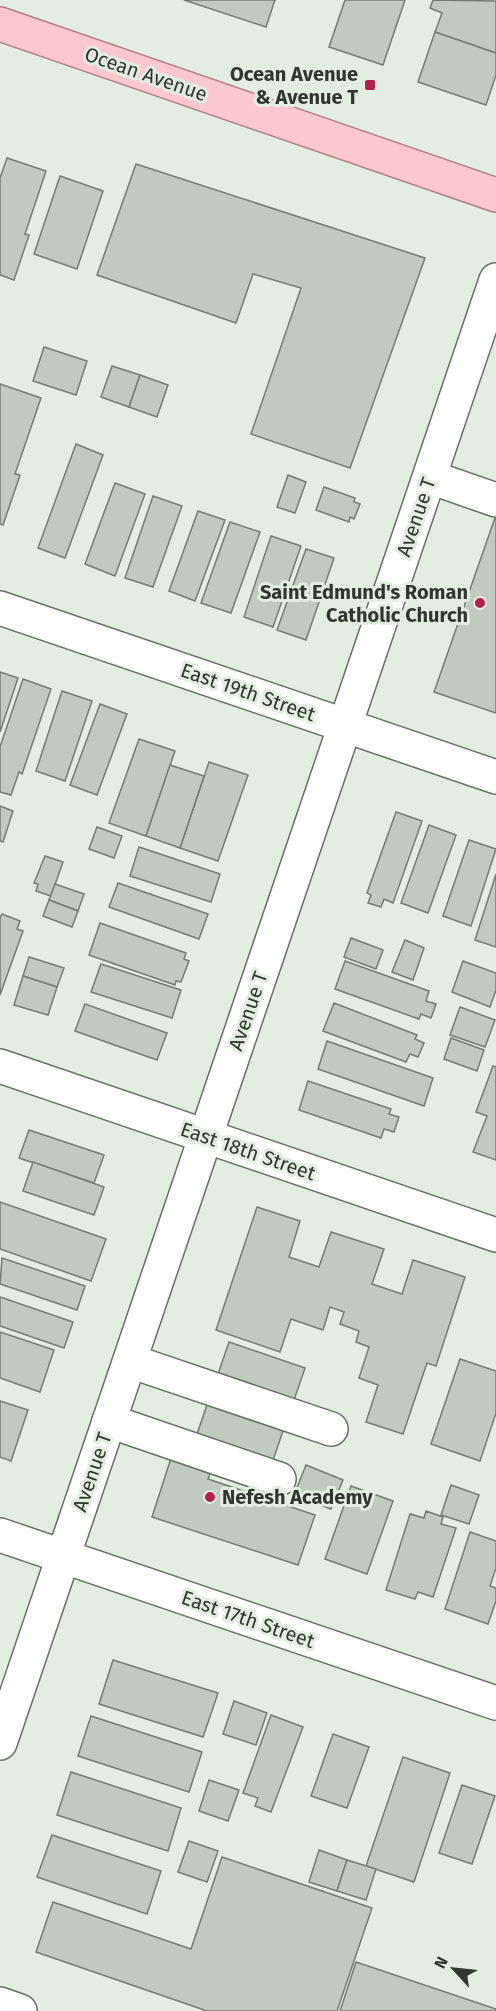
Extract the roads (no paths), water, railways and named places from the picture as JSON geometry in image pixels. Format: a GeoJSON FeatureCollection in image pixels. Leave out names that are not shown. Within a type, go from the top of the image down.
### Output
{"type":"FeatureCollection","features":[{"type":"Feature","properties":{"kind":"main road","name":"Ocean Avenue"},"geometry":{"type":"LineString","coordinates":[[0,24],[496,195]]}},
{"type":"Feature","properties":{"kind":"street","name":"Avenue T"},"geometry":{"type":"LineString","coordinates":[[0,1743],[496,280]]}},
{"type":"Feature","properties":{"kind":"street"},"geometry":{"type":"LineString","coordinates":[[430,477],[496,500]]}},
{"type":"Feature","properties":{"kind":"street","name":"East 19th Street"},"geometry":{"type":"LineString","coordinates":[[0,608],[496,777]]}},
{"type":"Feature","properties":{"kind":"street","name":"East 18th Street"},"geometry":{"type":"LineString","coordinates":[[0,1066],[496,1235]]}},
{"type":"Feature","properties":{"kind":"street"},"geometry":{"type":"LineString","coordinates":[[130,1361],[331,1429]]}},
{"type":"Feature","properties":{"kind":"street"},"geometry":{"type":"LineString","coordinates":[[110,1421],[279,1479]]}},
{"type":"Feature","properties":{"kind":"street","name":"East 17th Street"},"geometry":{"type":"LineString","coordinates":[[0,1535],[496,1703]]}},
{"type":"Feature","properties":{"kind":"street"},"geometry":{"type":"LineString","coordinates":[[0,2004],[20,2011]]}},
{"type":"Feature","properties":{"kind":"place","name":"Ocean Avenue & Avenue T"},"geometry":{"type":"Point","coordinates":[370,85]}},
{"type":"Feature","properties":{"kind":"place","name":"Saint Edmund's Roman Catholic Church"},"geometry":{"type":"Point","coordinates":[480,603]}},
{"type":"Feature","properties":{"kind":"place","name":"Nefesh Academy"},"geometry":{"type":"Point","coordinates":[210,1497]}}]}
